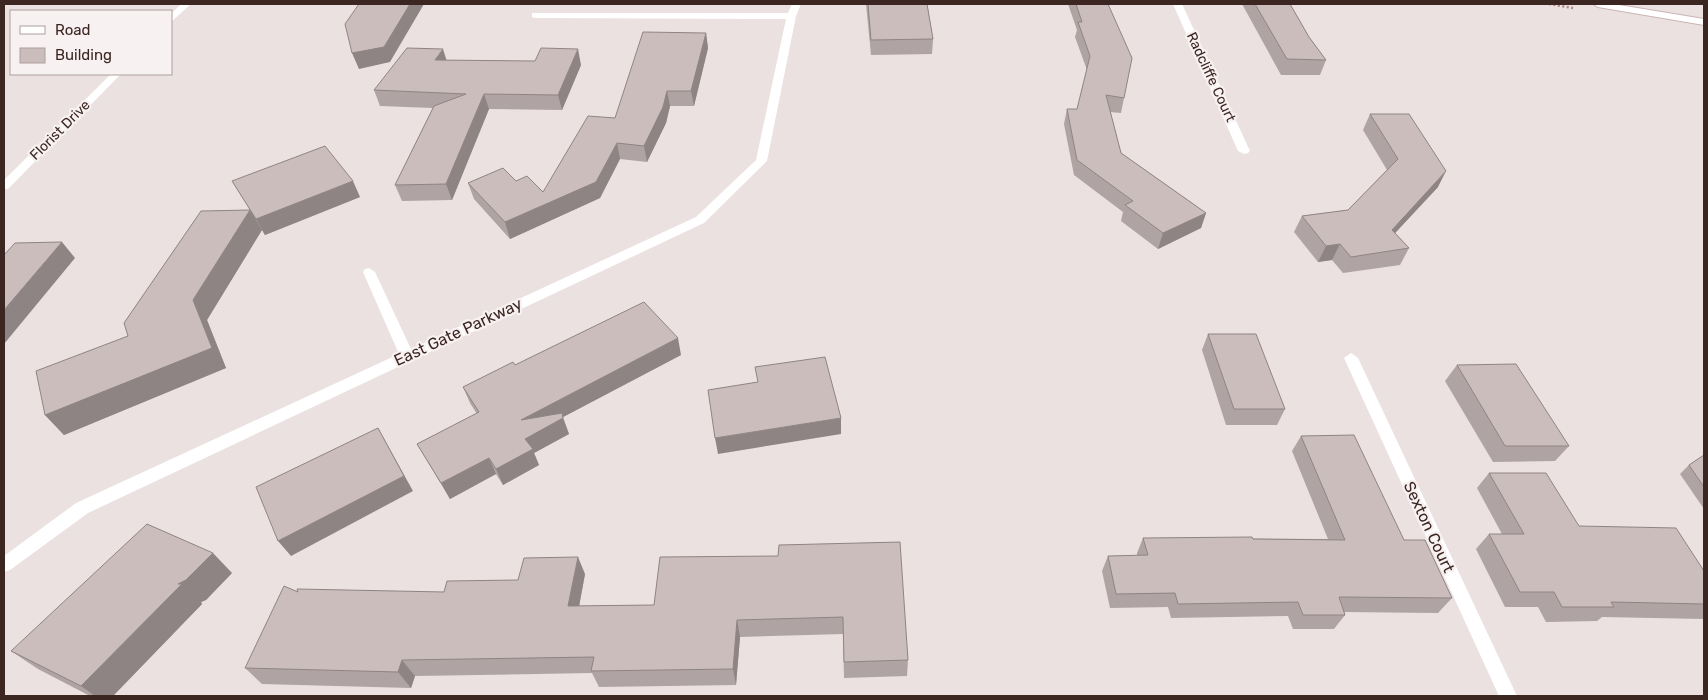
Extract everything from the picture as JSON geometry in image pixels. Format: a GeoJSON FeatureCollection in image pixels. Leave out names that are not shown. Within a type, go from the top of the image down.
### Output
{"type":"FeatureCollection","features":[{"type":"Feature","properties":{"kind":"street"},"geometry":{"type":"LineString","coordinates":[[172,18],[186,4]]}},
{"type":"Feature","properties":{"kind":"street","name":"Radcliffe Court"},"geometry":{"type":"LineString","coordinates":[[1177,4],[1244,151]]}},
{"type":"Feature","properties":{"kind":"street"},"geometry":{"type":"LineString","coordinates":[[1598,4],[1704,22]]}},
{"type":"Feature","properties":{"kind":"street"},"geometry":{"type":"LineString","coordinates":[[1647,4],[1704,12]]}},
{"type":"Feature","properties":{"kind":"street"},"geometry":{"type":"LineString","coordinates":[[535,15],[794,10]]}},
{"type":"Feature","properties":{"kind":"street","name":"East Gate Parkway"},"geometry":{"type":"LineString","coordinates":[[4,565],[82,508],[700,220],[761,161],[794,10]]}},
{"type":"Feature","properties":{"kind":"street","name":"Florist Drive"},"geometry":{"type":"LineString","coordinates":[[4,186],[115,75]]}},
{"type":"Feature","properties":{"kind":"street"},"geometry":{"type":"LineString","coordinates":[[369,272],[407,356]]}},
{"type":"Feature","properties":{"kind":"street","name":"Sexton Court"},"geometry":{"type":"LineString","coordinates":[[1351,358],[1508,696]]}},
{"type":"Feature","properties":{"kind":"building"},"geometry":{"type":"Polygon","coordinates":[[[359,4],[410,4],[384,47],[352,53],[345,24],[359,4]]]}},
{"type":"Feature","properties":{"kind":"building"},"geometry":{"type":"Polygon","coordinates":[[[868,4],[927,4],[933,39],[871,40],[868,4]]]}},
{"type":"Feature","properties":{"kind":"building"},"geometry":{"type":"Polygon","coordinates":[[[1076,4],[1108,4],[1132,58],[1124,98],[1106,95],[1121,153],[1206,213],[1163,233],[1125,205],[1133,201],[1077,160],[1067,109],[1077,109],[1090,56],[1078,22],[1082,22],[1076,4]]]}},
{"type":"Feature","properties":{"kind":"building"},"geometry":{"type":"Polygon","coordinates":[[[1255,4],[1290,4],[1309,37],[1326,60],[1287,59],[1255,4]]]}},
{"type":"Feature","properties":{"kind":"building"},"geometry":{"type":"Polygon","coordinates":[[[643,32],[706,33],[691,91],[667,91],[663,107],[644,146],[617,143],[596,182],[505,222],[468,183],[503,168],[516,181],[527,176],[543,192],[588,116],[615,118],[643,32]]]}},
{"type":"Feature","properties":{"kind":"building"},"geometry":{"type":"Polygon","coordinates":[[[407,48],[443,49],[435,60],[535,61],[541,48],[578,49],[558,95],[484,94],[446,184],[395,185],[434,106],[466,94],[374,90],[407,48]]]}},
{"type":"Feature","properties":{"kind":"building"},"geometry":{"type":"Polygon","coordinates":[[[1370,114],[1409,114],[1446,171],[1392,230],[1409,248],[1351,257],[1340,244],[1326,246],[1302,216],[1348,210],[1398,159],[1370,114]]]}},
{"type":"Feature","properties":{"kind":"building"},"geometry":{"type":"Polygon","coordinates":[[[325,146],[353,181],[256,219],[232,181],[325,146]]]}},
{"type":"Feature","properties":{"kind":"building"},"geometry":{"type":"Polygon","coordinates":[[[250,210],[193,300],[212,348],[45,415],[36,371],[128,336],[124,323],[201,211],[250,210]]]}},
{"type":"Feature","properties":{"kind":"building"},"geometry":{"type":"Polygon","coordinates":[[[62,242],[4,310],[4,255],[15,243],[62,242]]]}},
{"type":"Feature","properties":{"kind":"building"},"geometry":{"type":"Polygon","coordinates":[[[644,302],[678,338],[521,420],[562,413],[563,418],[525,439],[533,449],[496,469],[489,458],[441,483],[417,444],[479,412],[463,387],[513,362],[515,365],[644,302]]]}},
{"type":"Feature","properties":{"kind":"building"},"geometry":{"type":"Polygon","coordinates":[[[1208,334],[1256,334],[1285,409],[1234,409],[1208,334]]]}},
{"type":"Feature","properties":{"kind":"building"},"geometry":{"type":"Polygon","coordinates":[[[825,357],[841,418],[715,438],[708,390],[758,382],[755,367],[825,357]]]}},
{"type":"Feature","properties":{"kind":"building"},"geometry":{"type":"Polygon","coordinates":[[[1516,364],[1569,446],[1505,446],[1457,365],[1516,364]]]}},
{"type":"Feature","properties":{"kind":"building"},"geometry":{"type":"Polygon","coordinates":[[[378,428],[404,476],[278,541],[256,487],[378,428]]]}},
{"type":"Feature","properties":{"kind":"building"},"geometry":{"type":"Polygon","coordinates":[[[1354,435],[1404,540],[1425,540],[1452,598],[1339,597],[1345,615],[1303,615],[1298,602],[1178,604],[1175,593],[1116,594],[1108,556],[1148,555],[1143,538],[1252,537],[1253,539],[1345,540],[1301,436],[1354,435]]]}},
{"type":"Feature","properties":{"kind":"building"},"geometry":{"type":"Polygon","coordinates":[[[1704,455],[1704,487],[1689,465],[1704,455]]]}},
{"type":"Feature","properties":{"kind":"building"},"geometry":{"type":"Polygon","coordinates":[[[1489,473],[1546,473],[1579,526],[1676,528],[1704,571],[1704,604],[1611,602],[1614,607],[1562,607],[1554,592],[1520,592],[1489,534],[1524,534],[1489,473]]]}},
{"type":"Feature","properties":{"kind":"building"},"geometry":{"type":"Polygon","coordinates":[[[147,524],[213,553],[186,580],[178,584],[182,584],[81,686],[11,651],[147,524]]]}},
{"type":"Feature","properties":{"kind":"building"},"geometry":{"type":"Polygon","coordinates":[[[900,542],[908,660],[844,662],[843,617],[737,620],[733,669],[591,671],[594,657],[402,660],[398,672],[245,668],[284,586],[298,592],[297,589],[444,592],[447,581],[518,580],[524,558],[578,557],[568,606],[654,605],[660,557],[778,556],[779,545],[900,542]]]}}]}
